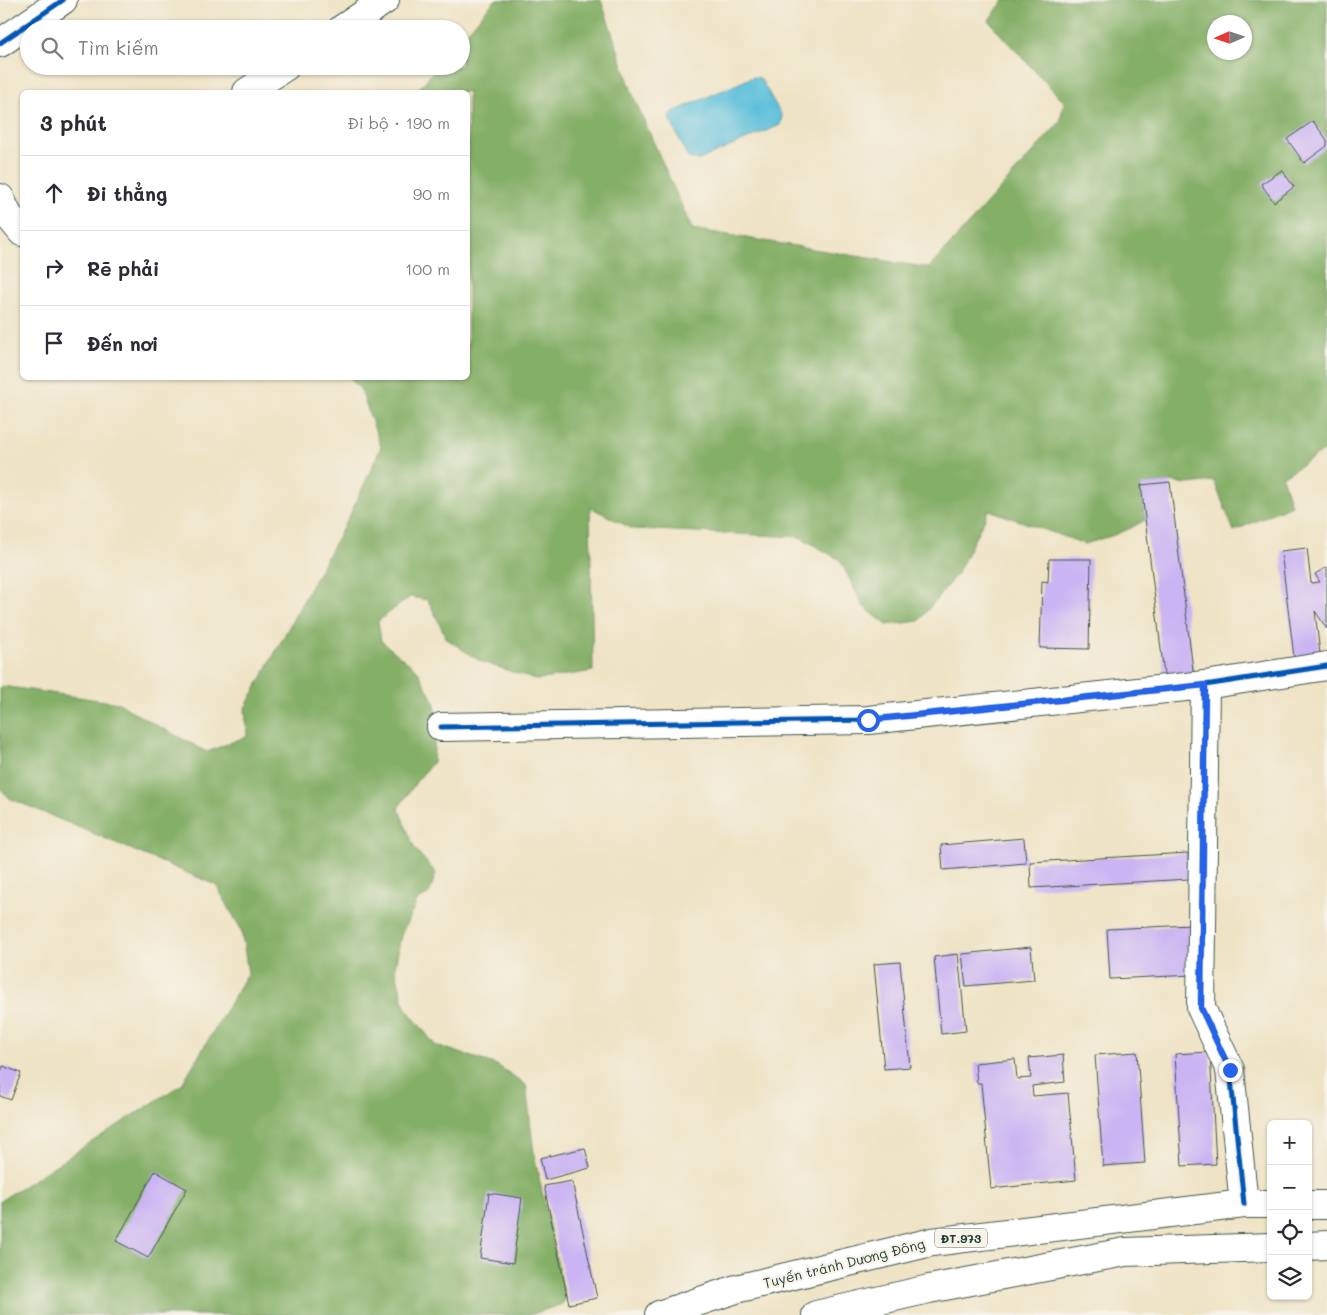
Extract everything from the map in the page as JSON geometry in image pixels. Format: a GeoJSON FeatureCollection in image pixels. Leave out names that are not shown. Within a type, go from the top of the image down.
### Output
{"type":"FeatureCollection","features":[{"type":"Feature","properties":{"kind":"street"},"geometry":{"type":"LineString","coordinates":[[34,20],[63,0]]}},
{"type":"Feature","properties":{"kind":"street"},"geometry":{"type":"LineString","coordinates":[[355,20],[385,0]]}},
{"type":"Feature","properties":{"kind":"street"},"geometry":{"type":"LineString","coordinates":[[0,43],[20,29]]}},
{"type":"Feature","properties":{"kind":"street"},"geometry":{"type":"LineString","coordinates":[[250,90],[272,75]]}},
{"type":"Feature","properties":{"kind":"street"},"geometry":{"type":"LineString","coordinates":[[0,198],[8,215],[20,230]]}},
{"type":"Feature","properties":{"kind":"street"},"geometry":{"type":"LineString","coordinates":[[441,727],[868,720],[1205,685],[1327,666]]}},
{"type":"Feature","properties":{"kind":"street"},"geometry":{"type":"LineString","coordinates":[[1205,685],[1201,1008],[1230,1070],[1244,1204]]}},
{"type":"Feature","properties":{"kind":"street","name":"Tuyến tránh Dương Đông"},"geometry":{"type":"LineString","coordinates":[[659,1315],[736,1289],[932,1242],[1244,1204],[1267,1204]]}},
{"type":"Feature","properties":{"kind":"street"},"geometry":{"type":"LineString","coordinates":[[1312,1205],[1327,1205]]}},
{"type":"Feature","properties":{"kind":"street"},"geometry":{"type":"LineString","coordinates":[[1312,1246],[1327,1245]]}},
{"type":"Feature","properties":{"kind":"street"},"geometry":{"type":"LineString","coordinates":[[816,1315],[928,1289],[1125,1252],[1267,1247]]}},
{"type":"Feature","properties":{"kind":"green space"},"geometry":{"type":"Polygon","coordinates":[[[495,0],[601,0],[634,98],[692,229],[929,268],[1060,122],[1064,102],[989,20],[1004,0],[1327,0],[1327,449],[1282,477],[1291,505],[1234,531],[1214,481],[1188,484],[1170,482],[1141,485],[1145,520],[1114,535],[1085,544],[989,510],[958,572],[919,621],[887,625],[863,606],[840,560],[800,537],[633,529],[590,507],[593,671],[536,680],[480,661],[447,639],[428,600],[410,597],[378,621],[381,641],[417,670],[435,704],[433,762],[398,808],[415,849],[436,873],[429,894],[417,901],[401,935],[395,968],[405,1007],[435,1045],[497,1065],[526,1085],[534,1154],[565,1299],[562,1304],[530,1315],[0,1315],[0,1201],[182,1084],[248,973],[241,929],[216,885],[9,798],[0,788],[0,688],[2,686],[119,703],[207,752],[247,736],[245,708],[352,511],[381,447],[361,390],[352,380],[470,380],[470,90],[418,90],[430,75],[470,75],[470,29],[495,0]]]}},
{"type":"Feature","properties":{"kind":"water"},"geometry":{"type":"Polygon","coordinates":[[[753,77],[760,78],[782,116],[780,125],[699,160],[688,158],[669,117],[671,113],[753,77]]]}},
{"type":"Feature","properties":{"kind":"building"},"geometry":{"type":"Polygon","coordinates":[[[1313,121],[1327,140],[1327,146],[1304,163],[1287,139],[1313,121]]]}},
{"type":"Feature","properties":{"kind":"building"},"geometry":{"type":"Polygon","coordinates":[[[1282,170],[1294,187],[1274,202],[1261,184],[1282,170]]]}},
{"type":"Feature","properties":{"kind":"building"},"geometry":{"type":"Polygon","coordinates":[[[1170,482],[1194,678],[1165,682],[1141,485],[1170,482]]]}},
{"type":"Feature","properties":{"kind":"building"},"geometry":{"type":"Polygon","coordinates":[[[1307,548],[1311,583],[1320,582],[1315,574],[1327,567],[1327,629],[1315,611],[1320,654],[1294,657],[1281,551],[1307,548]]]}},
{"type":"Feature","properties":{"kind":"building"},"geometry":{"type":"Polygon","coordinates":[[[1049,559],[1091,559],[1089,649],[1040,648],[1042,581],[1048,582],[1049,559]]]}},
{"type":"Feature","properties":{"kind":"building"},"geometry":{"type":"Polygon","coordinates":[[[1024,838],[1026,863],[943,870],[941,845],[1024,838]]]}},
{"type":"Feature","properties":{"kind":"building"},"geometry":{"type":"Polygon","coordinates":[[[1188,853],[1189,879],[1031,888],[1030,862],[1188,853]]]}},
{"type":"Feature","properties":{"kind":"building"},"geometry":{"type":"Polygon","coordinates":[[[1191,925],[1193,975],[1110,979],[1107,929],[1191,925]]]}},
{"type":"Feature","properties":{"kind":"building"},"geometry":{"type":"Polygon","coordinates":[[[1031,947],[1034,980],[966,986],[962,954],[1031,947]]]}},
{"type":"Feature","properties":{"kind":"building"},"geometry":{"type":"Polygon","coordinates":[[[958,954],[966,1031],[941,1034],[934,957],[958,954]]]}},
{"type":"Feature","properties":{"kind":"building"},"geometry":{"type":"Polygon","coordinates":[[[900,962],[910,1067],[884,1069],[874,964],[900,962]]]}},
{"type":"Feature","properties":{"kind":"building"},"geometry":{"type":"Polygon","coordinates":[[[1137,1052],[1145,1163],[1103,1166],[1095,1055],[1137,1052]]]}},
{"type":"Feature","properties":{"kind":"building"},"geometry":{"type":"Polygon","coordinates":[[[1210,1052],[1216,1164],[1182,1166],[1175,1054],[1210,1052]]]}},
{"type":"Feature","properties":{"kind":"building"},"geometry":{"type":"Polygon","coordinates":[[[1063,1055],[1065,1082],[1032,1086],[1033,1096],[1068,1093],[1076,1180],[991,1189],[981,1083],[977,1083],[975,1063],[1015,1059],[1017,1079],[1031,1078],[1029,1058],[1063,1055]]]}},
{"type":"Feature","properties":{"kind":"building"},"geometry":{"type":"Polygon","coordinates":[[[3,1066],[21,1073],[11,1100],[0,1096],[0,1075],[3,1066]]]}},
{"type":"Feature","properties":{"kind":"building"},"geometry":{"type":"Polygon","coordinates":[[[585,1148],[590,1168],[545,1180],[540,1158],[585,1148]]]}},
{"type":"Feature","properties":{"kind":"building"},"geometry":{"type":"Polygon","coordinates":[[[155,1171],[187,1189],[148,1258],[116,1241],[155,1171]]]}},
{"type":"Feature","properties":{"kind":"building"},"geometry":{"type":"Polygon","coordinates":[[[572,1181],[597,1298],[569,1304],[544,1186],[572,1181]]]}},
{"type":"Feature","properties":{"kind":"building"},"geometry":{"type":"Polygon","coordinates":[[[489,1193],[522,1198],[513,1263],[480,1258],[489,1193]]]}},
{"type":"Feature","properties":{"kind":"cycle path"},"geometry":{"type":"LineString","coordinates":[[34,20],[63,0]]}},
{"type":"Feature","properties":{"kind":"cycle path"},"geometry":{"type":"LineString","coordinates":[[0,43],[20,29]]}},
{"type":"Feature","properties":{"kind":"cycle path"},"geometry":{"type":"LineString","coordinates":[[441,727],[868,720],[1205,685],[1327,666]]}},
{"type":"Feature","properties":{"kind":"cycle path"},"geometry":{"type":"LineString","coordinates":[[1205,685],[1201,1008],[1230,1070],[1244,1204]]}},
{"type":"Feature","properties":{"kind":"route"},"geometry":{"type":"LineString","coordinates":[[868,720],[1205,685],[1201,1008],[1230,1070]]}}]}
